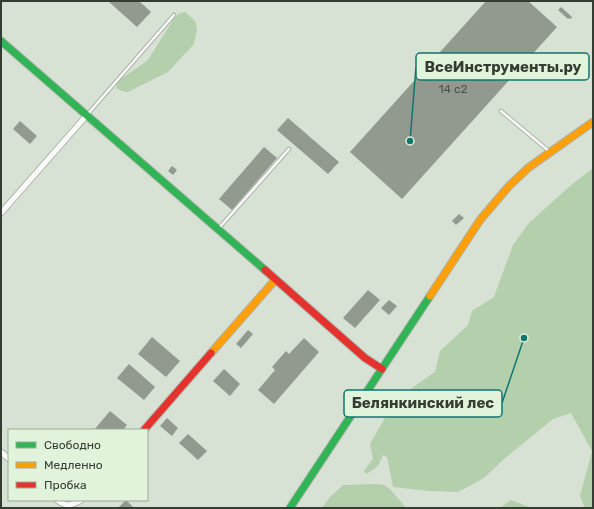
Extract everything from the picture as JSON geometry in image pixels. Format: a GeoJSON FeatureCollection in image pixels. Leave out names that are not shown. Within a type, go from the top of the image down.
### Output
{"type":"FeatureCollection","features":[{"type":"Feature","properties":{"kind":"street"},"geometry":{"type":"LineString","coordinates":[[1,41],[365,358],[382,369]]}},
{"type":"Feature","properties":{"kind":"street"},"geometry":{"type":"LineString","coordinates":[[1,213],[87,115]]}},
{"type":"Feature","properties":{"kind":"street"},"geometry":{"type":"LineString","coordinates":[[290,508],[480,220],[519,175],[593,122]]}},
{"type":"Feature","properties":{"kind":"street"},"geometry":{"type":"LineString","coordinates":[[145,429],[275,280]]}},
{"type":"Feature","properties":{"kind":"street"},"geometry":{"type":"LineString","coordinates":[[58,501],[68,507],[79,501]]}},
{"type":"Feature","properties":{"kind":"lane"},"geometry":{"type":"LineString","coordinates":[[87,115],[174,15]]}},
{"type":"Feature","properties":{"kind":"lane"},"geometry":{"type":"LineString","coordinates":[[501,111],[550,153]]}},
{"type":"Feature","properties":{"kind":"lane"},"geometry":{"type":"LineString","coordinates":[[218,229],[289,149]]}},
{"type":"Feature","properties":{"kind":"green space"},"geometry":{"type":"Polygon","coordinates":[[[185,12],[195,21],[197,29],[194,44],[168,72],[128,92],[116,88],[118,81],[148,60],[173,20],[178,14],[185,12]]]}},
{"type":"Feature","properties":{"kind":"green space"},"geometry":{"type":"Polygon","coordinates":[[[593,168],[593,508],[585,508],[580,496],[592,451],[571,413],[553,419],[504,459],[484,478],[458,492],[429,491],[393,487],[387,457],[383,455],[378,466],[367,474],[364,471],[373,459],[370,444],[386,416],[398,405],[412,388],[435,372],[440,351],[468,325],[472,311],[494,297],[513,245],[528,224],[569,187],[593,168]]]}},
{"type":"Feature","properties":{"kind":"green space"},"geometry":{"type":"Polygon","coordinates":[[[343,485],[384,485],[390,489],[406,508],[322,508],[330,497],[343,485]]]}},
{"type":"Feature","properties":{"kind":"green space"},"geometry":{"type":"Polygon","coordinates":[[[511,500],[532,508],[500,508],[511,500]]]}},
{"type":"Feature","properties":{"kind":"building"},"geometry":{"type":"Polygon","coordinates":[[[108,1],[139,1],[151,12],[137,27],[108,1]]]}},
{"type":"Feature","properties":{"kind":"building"},"geometry":{"type":"Polygon","coordinates":[[[486,1],[528,1],[557,27],[402,199],[350,152],[486,1]]]}},
{"type":"Feature","properties":{"kind":"building"},"geometry":{"type":"Polygon","coordinates":[[[561,7],[572,17],[571,19],[568,19],[558,10],[561,7]]]}},
{"type":"Feature","properties":{"kind":"building"},"geometry":{"type":"Polygon","coordinates":[[[288,118],[339,162],[328,174],[277,130],[288,118]]]}},
{"type":"Feature","properties":{"kind":"building"},"geometry":{"type":"Polygon","coordinates":[[[20,121],[37,136],[30,144],[13,129],[20,121]]]}},
{"type":"Feature","properties":{"kind":"building"},"geometry":{"type":"Polygon","coordinates":[[[264,147],[277,158],[232,210],[219,199],[264,147]]]}},
{"type":"Feature","properties":{"kind":"building"},"geometry":{"type":"Polygon","coordinates":[[[172,166],[177,170],[173,175],[168,171],[172,166]]]}},
{"type":"Feature","properties":{"kind":"building"},"geometry":{"type":"Polygon","coordinates":[[[459,214],[464,218],[456,225],[452,221],[459,214]]]}},
{"type":"Feature","properties":{"kind":"building"},"geometry":{"type":"Polygon","coordinates":[[[368,290],[380,300],[355,328],[343,318],[368,290]]]}},
{"type":"Feature","properties":{"kind":"building"},"geometry":{"type":"Polygon","coordinates":[[[389,300],[397,306],[389,315],[381,308],[389,300]]]}},
{"type":"Feature","properties":{"kind":"building"},"geometry":{"type":"Polygon","coordinates":[[[248,330],[253,334],[241,348],[236,344],[248,330]]]}},
{"type":"Feature","properties":{"kind":"building"},"geometry":{"type":"Polygon","coordinates":[[[152,337],[180,361],[166,377],[138,354],[152,337]]]}},
{"type":"Feature","properties":{"kind":"building"},"geometry":{"type":"Polygon","coordinates":[[[304,338],[319,352],[274,404],[258,390],[275,370],[272,367],[286,351],[289,354],[304,338]]]}},
{"type":"Feature","properties":{"kind":"building"},"geometry":{"type":"Polygon","coordinates":[[[129,364],[155,387],[144,400],[117,378],[129,364]]]}},
{"type":"Feature","properties":{"kind":"building"},"geometry":{"type":"Polygon","coordinates":[[[224,369],[240,384],[230,396],[213,381],[224,369]]]}},
{"type":"Feature","properties":{"kind":"building"},"geometry":{"type":"Polygon","coordinates":[[[110,411],[127,425],[124,429],[95,429],[110,411]]]}},
{"type":"Feature","properties":{"kind":"building"},"geometry":{"type":"Polygon","coordinates":[[[167,418],[178,428],[172,436],[160,426],[167,418]]]}},
{"type":"Feature","properties":{"kind":"building"},"geometry":{"type":"Polygon","coordinates":[[[188,434],[207,451],[198,460],[179,443],[188,434]]]}},
{"type":"Feature","properties":{"kind":"building"},"geometry":{"type":"Polygon","coordinates":[[[125,501],[127,501],[134,508],[118,508],[125,501]]]}},
{"type":"Feature","properties":{"kind":"traffic: fast"},"geometry":{"type":"LineString","coordinates":[[1,41],[265,270]]}},
{"type":"Feature","properties":{"kind":"traffic: fast"},"geometry":{"type":"LineString","coordinates":[[290,508],[430,296]]}},
{"type":"Feature","properties":{"kind":"traffic: slow"},"geometry":{"type":"LineString","coordinates":[[430,296],[480,220],[509,186],[528,168],[593,122]]}},
{"type":"Feature","properties":{"kind":"traffic: slow"},"geometry":{"type":"LineString","coordinates":[[211,353],[275,280]]}},
{"type":"Feature","properties":{"kind":"traffic: jam"},"geometry":{"type":"LineString","coordinates":[[265,270],[365,358],[382,369]]}},
{"type":"Feature","properties":{"kind":"traffic: jam"},"geometry":{"type":"LineString","coordinates":[[145,429],[211,353]]}},
{"type":"Feature","properties":{"kind":"place","name":"ВсеИнструменты.ру"},"geometry":{"type":"Point","coordinates":[410,141]}},
{"type":"Feature","properties":{"kind":"place","name":"Белянкинский лес"},"geometry":{"type":"Point","coordinates":[524,338]}}]}
